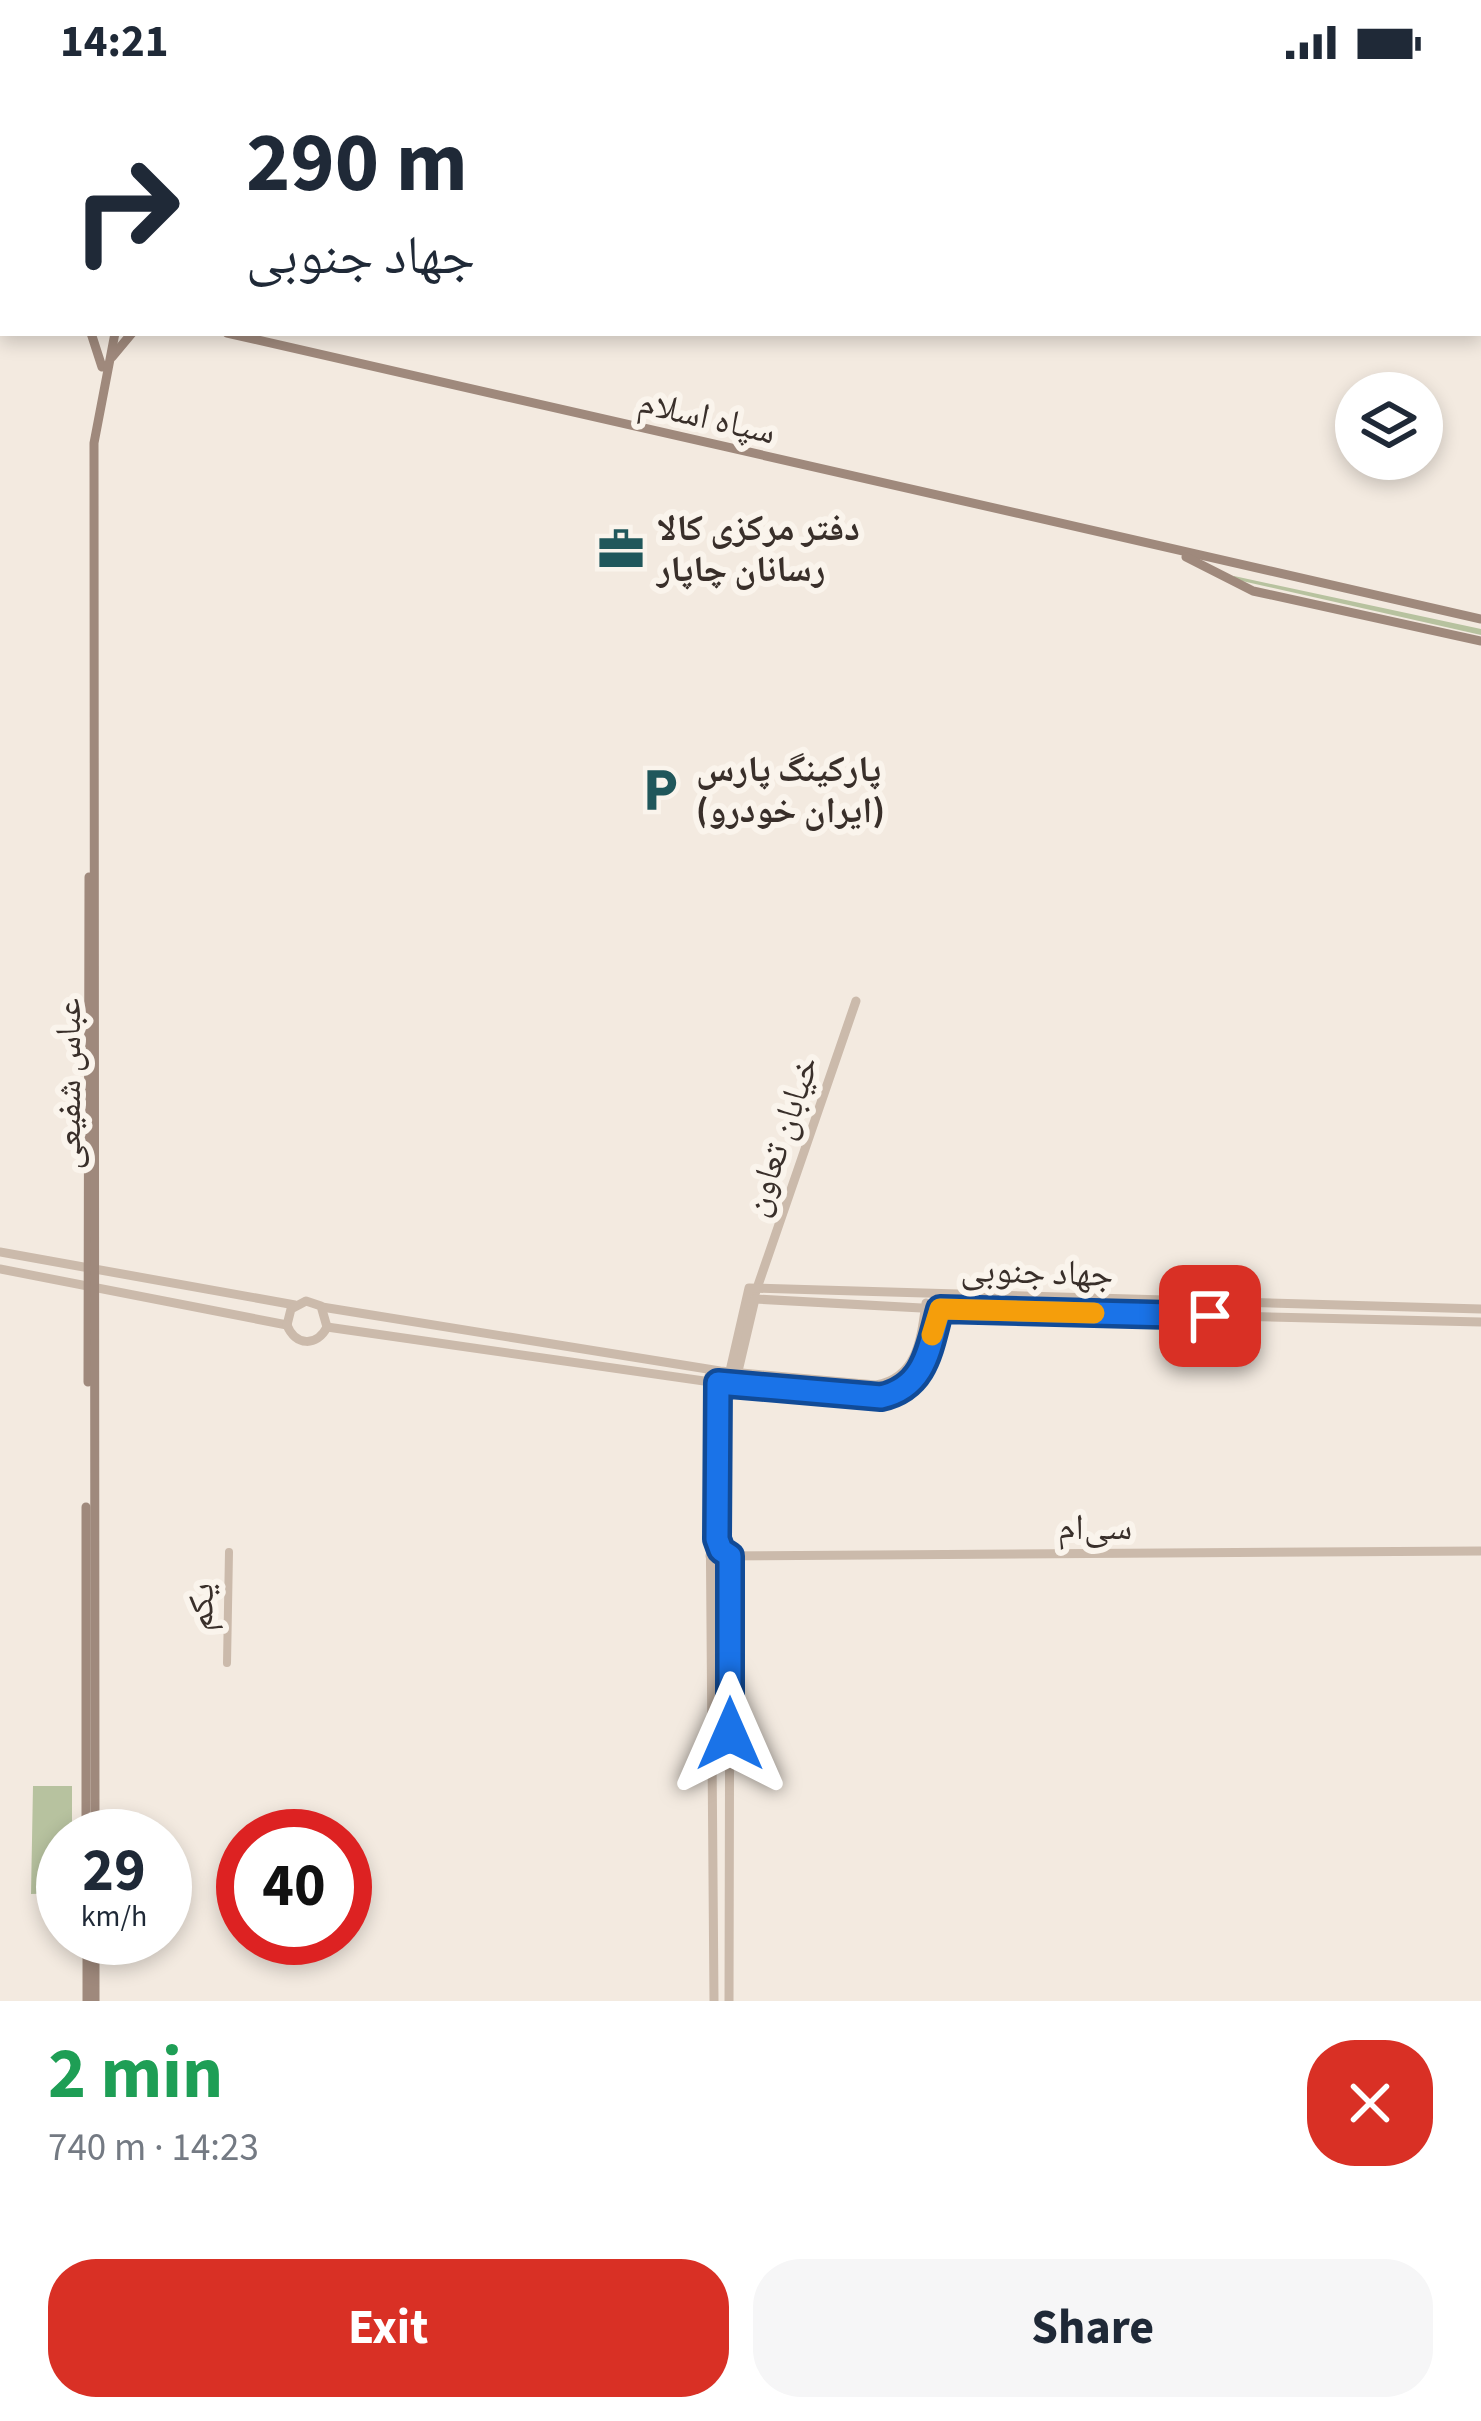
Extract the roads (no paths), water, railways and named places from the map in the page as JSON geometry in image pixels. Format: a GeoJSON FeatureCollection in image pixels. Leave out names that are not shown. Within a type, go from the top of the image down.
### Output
{"type":"FeatureCollection","features":[{"type":"Feature","properties":{"kind":"main road"},"geometry":{"type":"LineString","coordinates":[[92,336],[104,367],[130,336]]}},
{"type":"Feature","properties":{"kind":"main road","name":"عباس شفیعی"},"geometry":{"type":"LineString","coordinates":[[91,1809],[90,442],[110,336]]}},
{"type":"Feature","properties":{"kind":"main road","name":"سپاه اسلام"},"geometry":{"type":"LineString","coordinates":[[240,336],[1481,619]]}},
{"type":"Feature","properties":{"kind":"main road","name":"سپاه اسلام"},"geometry":{"type":"LineString","coordinates":[[1176,551],[1253,591],[1481,641]]}},
{"type":"Feature","properties":{"kind":"main road"},"geometry":{"type":"LineString","coordinates":[[91,1965],[91,2001]]}},
{"type":"Feature","properties":{"kind":"street","name":"خیابان تعاون"},"geometry":{"type":"LineString","coordinates":[[755,1294],[856,1001]]}},
{"type":"Feature","properties":{"kind":"street"},"geometry":{"type":"LineString","coordinates":[[0,1252],[296,1305],[306,1301],[322,1307],[327,1327],[317,1340],[307,1342],[296,1339],[287,1325],[0,1269]]}},
{"type":"Feature","properties":{"kind":"street"},"geometry":{"type":"LineString","coordinates":[[713,2001],[710,1556],[723,1377],[749,1288],[755,1294]]}},
{"type":"Feature","properties":{"kind":"street","name":"جهاد جنوبی"},"geometry":{"type":"LineString","coordinates":[[755,1294],[926,1302],[940,1309],[1481,1322]]}},
{"type":"Feature","properties":{"kind":"street"},"geometry":{"type":"LineString","coordinates":[[940,1296],[940,1309]]}},
{"type":"Feature","properties":{"kind":"street","name":"جهاد جنوبی"},"geometry":{"type":"LineString","coordinates":[[926,1302],[940,1296],[1481,1309]]}},
{"type":"Feature","properties":{"kind":"street","name":"جهاد جنوبی"},"geometry":{"type":"LineString","coordinates":[[322,1307],[723,1377],[875,1385],[893,1382],[914,1360],[926,1302]]}},
{"type":"Feature","properties":{"kind":"street"},"geometry":{"type":"LineString","coordinates":[[287,1325],[296,1305]]}},
{"type":"Feature","properties":{"kind":"street","name":"جهاد جنوبی"},"geometry":{"type":"LineString","coordinates":[[327,1327],[881,1397],[899,1393],[924,1368],[940,1309]]}},
{"type":"Feature","properties":{"kind":"street"},"geometry":{"type":"LineString","coordinates":[[723,1377],[717,1539],[730,1556],[729,2001]]}},
{"type":"Feature","properties":{"kind":"street","name":"سی‌ام"},"geometry":{"type":"LineString","coordinates":[[710,1556],[1481,1551]]}},
{"type":"Feature","properties":{"kind":"street","name":"یکم"},"geometry":{"type":"LineString","coordinates":[[227,1664],[230,1552]]}},
{"type":"Feature","properties":{"kind":"place","name":"دفتر مرکزی کالا رسانان چاپار"},"geometry":{"type":"Point","coordinates":[621,549]}},
{"type":"Feature","properties":{"kind":"place","name":"پارکینگ پارس (ایران خودرو)"},"geometry":{"type":"Point","coordinates":[660,790]}}]}
